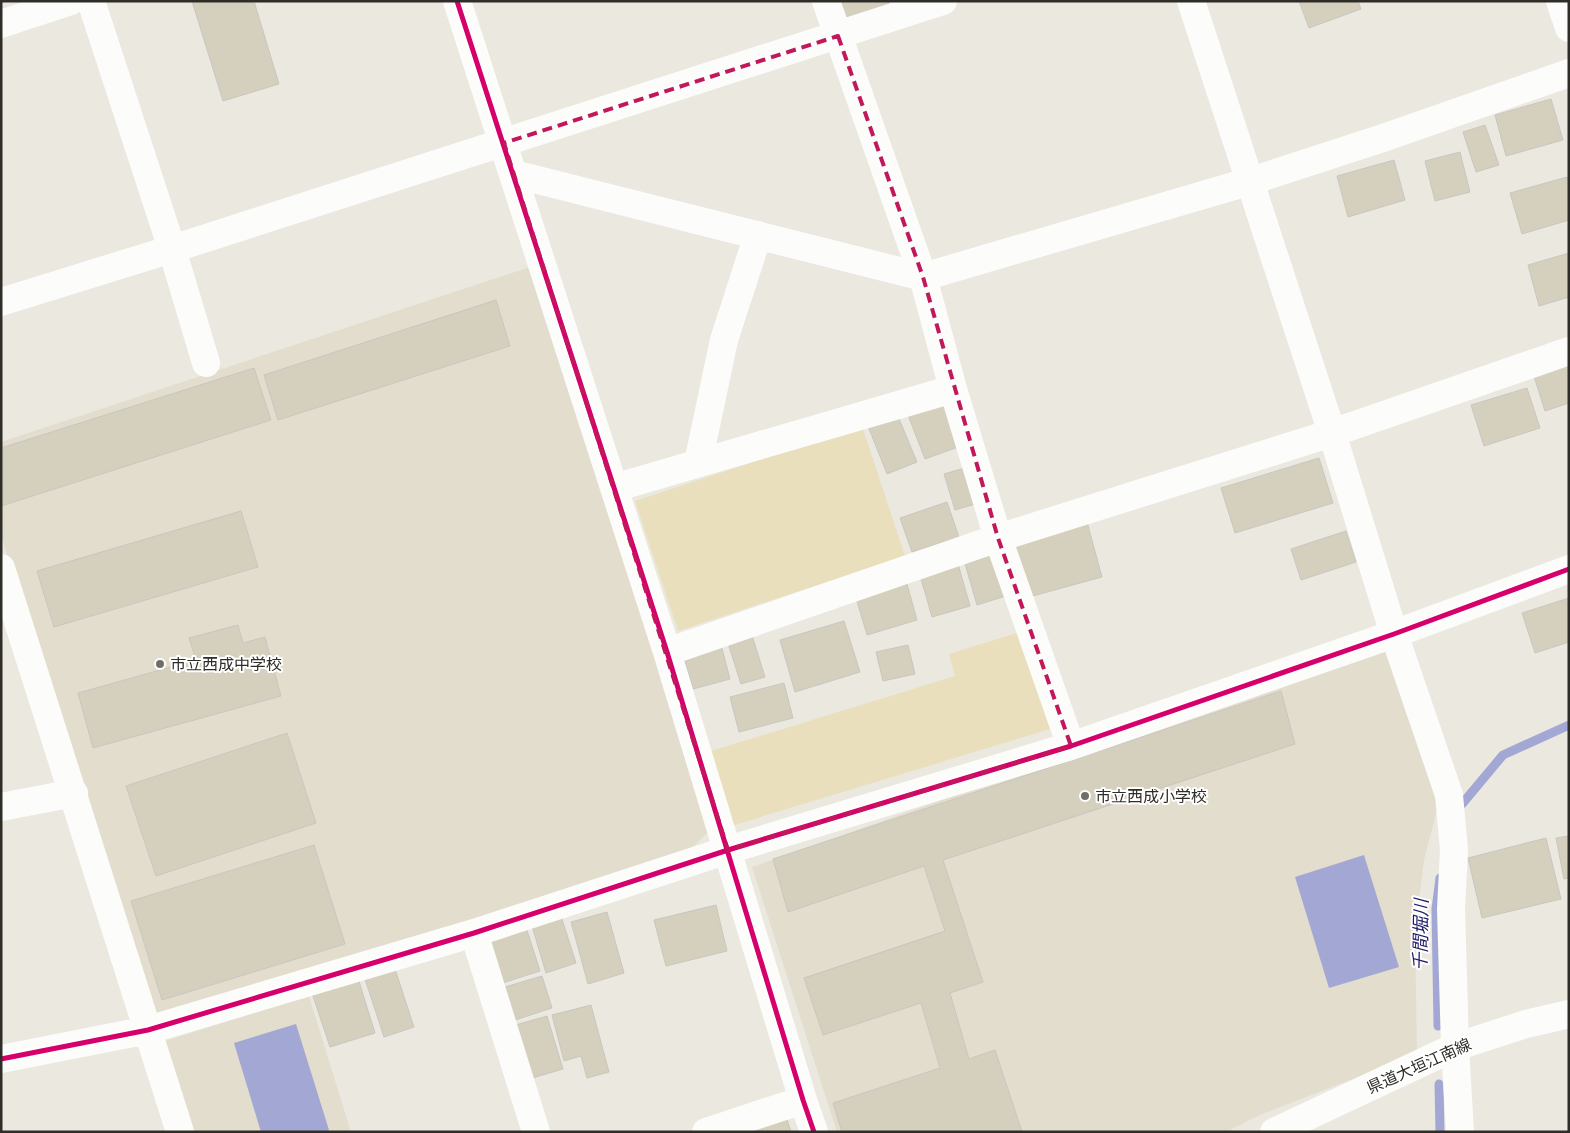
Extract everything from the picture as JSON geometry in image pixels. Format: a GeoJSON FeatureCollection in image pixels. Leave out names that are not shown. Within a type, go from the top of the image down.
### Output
{"type":"FeatureCollection","features":[{"type":"Feature","properties":{"kind":"street"},"geometry":{"type":"LineString","coordinates":[[1,24],[71,1]]}},
{"type":"Feature","properties":{"kind":"street"},"geometry":{"type":"LineString","coordinates":[[91,1],[172,249],[206,363]]}},
{"type":"Feature","properties":{"kind":"street"},"geometry":{"type":"LineString","coordinates":[[458,1],[666,652],[814,1132]]}},
{"type":"Feature","properties":{"kind":"street"},"geometry":{"type":"LineString","coordinates":[[826,1],[922,277],[953,389],[998,538],[1071,746]]}},
{"type":"Feature","properties":{"kind":"street"},"geometry":{"type":"LineString","coordinates":[[1,302],[504,143],[943,1]]}},
{"type":"Feature","properties":{"kind":"street"},"geometry":{"type":"LineString","coordinates":[[1191,1],[1332,433],[1394,634],[1449,795],[1454,850],[1451,909],[1455,1047],[1460,1132]]}},
{"type":"Feature","properties":{"kind":"street"},"geometry":{"type":"LineString","coordinates":[[1560,1],[1569,28]]}},
{"type":"Feature","properties":{"kind":"street"},"geometry":{"type":"LineString","coordinates":[[514,174],[922,277],[1251,181],[1383,138],[1569,73]]}},
{"type":"Feature","properties":{"kind":"street"},"geometry":{"type":"LineString","coordinates":[[698,463],[724,340],[758,235]]}},
{"type":"Feature","properties":{"kind":"street"},"geometry":{"type":"LineString","coordinates":[[666,652],[998,538],[1332,433],[1569,351]]}},
{"type":"Feature","properties":{"kind":"street"},"geometry":{"type":"LineString","coordinates":[[614,488],[953,389]]}},
{"type":"Feature","properties":{"kind":"street"},"geometry":{"type":"LineString","coordinates":[[1,1059],[148,1030],[474,934],[728,850],[1071,746],[1394,634],[1569,570]]}},
{"type":"Feature","properties":{"kind":"street"},"geometry":{"type":"LineString","coordinates":[[4,582],[74,793],[180,1132]]}},
{"type":"Feature","properties":{"kind":"street"},"geometry":{"type":"LineString","coordinates":[[1,807],[74,793]]}},
{"type":"Feature","properties":{"kind":"street"},"geometry":{"type":"LineString","coordinates":[[474,934],[536,1132]]}},
{"type":"Feature","properties":{"kind":"street","name":"県道大垣江南線"},"geometry":{"type":"LineString","coordinates":[[1274,1132],[1455,1047],[1526,1024],[1569,1014]]}},
{"type":"Feature","properties":{"kind":"street"},"geometry":{"type":"LineString","coordinates":[[706,1132],[803,1100]]}},
{"type":"Feature","properties":{"kind":"highlighted area"},"geometry":{"type":"Polygon","coordinates":[[[838,36],[923,277],[998,538],[1071,746],[728,850],[504,143],[838,36]]]}},
{"type":"Feature","properties":{"kind":"shaded area"},"geometry":{"type":"Polygon","coordinates":[[[533,266],[712,828],[688,852],[166,1024],[152,1018],[1,535],[1,442],[533,266]]]}},
{"type":"Feature","properties":{"kind":"shaded area"},"geometry":{"type":"Polygon","coordinates":[[[862,426],[905,556],[678,631],[635,501],[862,426]]]}},
{"type":"Feature","properties":{"kind":"shaded area"},"geometry":{"type":"Polygon","coordinates":[[[1020,632],[1050,729],[731,826],[708,752],[955,676],[949,654],[1020,632]]]}},
{"type":"Feature","properties":{"kind":"shaded area"},"geometry":{"type":"Polygon","coordinates":[[[1389,642],[1441,794],[1424,860],[1415,932],[1417,1054],[1262,1114],[1226,1132],[837,1132],[752,867],[1389,642]]]}},
{"type":"Feature","properties":{"kind":"shaded area"},"geometry":{"type":"Polygon","coordinates":[[[309,996],[351,1132],[193,1132],[165,1041],[309,996]]]}},
{"type":"Feature","properties":{"kind":"water"},"geometry":{"type":"Polygon","coordinates":[[[1364,855],[1399,967],[1329,988],[1295,877],[1364,855]]]}},
{"type":"Feature","properties":{"kind":"water"},"geometry":{"type":"Polygon","coordinates":[[[296,1024],[329,1130],[325,1132],[261,1132],[234,1043],[296,1024]]]}},
{"type":"Feature","properties":{"kind":"building"},"geometry":{"type":"Polygon","coordinates":[[[192,1],[254,1],[279,84],[223,101],[192,1]]]}},
{"type":"Feature","properties":{"kind":"building"},"geometry":{"type":"Polygon","coordinates":[[[837,1],[888,1],[889,5],[843,19],[837,1]]]}},
{"type":"Feature","properties":{"kind":"building"},"geometry":{"type":"Polygon","coordinates":[[[1299,1],[1358,1],[1361,9],[1309,28],[1299,1]]]}},
{"type":"Feature","properties":{"kind":"building"},"geometry":{"type":"Polygon","coordinates":[[[1551,99],[1563,140],[1506,156],[1495,115],[1551,99]]]}},
{"type":"Feature","properties":{"kind":"building"},"geometry":{"type":"Polygon","coordinates":[[[1485,125],[1499,165],[1476,172],[1463,132],[1485,125]]]}},
{"type":"Feature","properties":{"kind":"building"},"geometry":{"type":"Polygon","coordinates":[[[1460,152],[1470,192],[1435,201],[1425,161],[1460,152]]]}},
{"type":"Feature","properties":{"kind":"building"},"geometry":{"type":"Polygon","coordinates":[[[1394,160],[1405,200],[1348,217],[1337,176],[1394,160]]]}},
{"type":"Feature","properties":{"kind":"building"},"geometry":{"type":"Polygon","coordinates":[[[1567,177],[1569,183],[1569,220],[1522,234],[1510,193],[1567,177]]]}},
{"type":"Feature","properties":{"kind":"building"},"geometry":{"type":"Polygon","coordinates":[[[1569,253],[1569,297],[1539,306],[1528,265],[1569,253]]]}},
{"type":"Feature","properties":{"kind":"building"},"geometry":{"type":"Polygon","coordinates":[[[496,300],[510,346],[278,420],[264,375],[496,300]]]}},
{"type":"Feature","properties":{"kind":"building"},"geometry":{"type":"Polygon","coordinates":[[[1569,359],[1569,403],[1545,411],[1532,370],[1569,359]]]}},
{"type":"Feature","properties":{"kind":"building"},"geometry":{"type":"Polygon","coordinates":[[[254,368],[271,420],[1,506],[1,448],[254,368]]]}},
{"type":"Feature","properties":{"kind":"building"},"geometry":{"type":"Polygon","coordinates":[[[1527,388],[1540,428],[1484,446],[1471,405],[1527,388]]]}},
{"type":"Feature","properties":{"kind":"building"},"geometry":{"type":"Polygon","coordinates":[[[944,401],[961,446],[925,459],[908,415],[944,401]]]}},
{"type":"Feature","properties":{"kind":"building"},"geometry":{"type":"Polygon","coordinates":[[[897,414],[917,462],[887,474],[868,426],[897,414]]]}},
{"type":"Feature","properties":{"kind":"building"},"geometry":{"type":"Polygon","coordinates":[[[1319,458],[1333,503],[1235,533],[1221,488],[1319,458]]]}},
{"type":"Feature","properties":{"kind":"building"},"geometry":{"type":"Polygon","coordinates":[[[968,467],[979,503],[955,510],[944,474],[968,467]]]}},
{"type":"Feature","properties":{"kind":"building"},"geometry":{"type":"Polygon","coordinates":[[[947,502],[959,537],[912,552],[900,518],[947,502]]]}},
{"type":"Feature","properties":{"kind":"building"},"geometry":{"type":"Polygon","coordinates":[[[241,511],[258,567],[54,627],[37,571],[241,511]]]}},
{"type":"Feature","properties":{"kind":"building"},"geometry":{"type":"Polygon","coordinates":[[[1087,522],[1102,577],[1029,597],[1014,542],[1087,522]]]}},
{"type":"Feature","properties":{"kind":"building"},"geometry":{"type":"Polygon","coordinates":[[[1346,531],[1356,562],[1301,580],[1291,549],[1346,531]]]}},
{"type":"Feature","properties":{"kind":"building"},"geometry":{"type":"Polygon","coordinates":[[[995,550],[1009,595],[977,605],[964,560],[995,550]]]}},
{"type":"Feature","properties":{"kind":"building"},"geometry":{"type":"Polygon","coordinates":[[[958,564],[970,606],[932,617],[920,575],[958,564]]]}},
{"type":"Feature","properties":{"kind":"building"},"geometry":{"type":"Polygon","coordinates":[[[907,584],[917,620],[867,635],[856,598],[907,584]]]}},
{"type":"Feature","properties":{"kind":"building"},"geometry":{"type":"Polygon","coordinates":[[[1569,598],[1569,642],[1535,653],[1522,613],[1569,598]]]}},
{"type":"Feature","properties":{"kind":"building"},"geometry":{"type":"Polygon","coordinates":[[[844,621],[860,672],[795,692],[780,640],[844,621]]]}},
{"type":"Feature","properties":{"kind":"building"},"geometry":{"type":"Polygon","coordinates":[[[238,625],[243,643],[265,637],[281,696],[93,748],[78,693],[196,660],[189,638],[238,625]]]}},
{"type":"Feature","properties":{"kind":"building"},"geometry":{"type":"Polygon","coordinates":[[[751,632],[765,677],[741,684],[727,640],[751,632]]]}},
{"type":"Feature","properties":{"kind":"building"},"geometry":{"type":"Polygon","coordinates":[[[720,641],[730,679],[693,689],[682,651],[720,641]]]}},
{"type":"Feature","properties":{"kind":"building"},"geometry":{"type":"Polygon","coordinates":[[[908,645],[915,674],[883,681],[876,652],[908,645]]]}},
{"type":"Feature","properties":{"kind":"building"},"geometry":{"type":"Polygon","coordinates":[[[784,683],[793,718],[739,732],[730,697],[784,683]]]}},
{"type":"Feature","properties":{"kind":"building"},"geometry":{"type":"Polygon","coordinates":[[[1281,691],[1295,744],[943,860],[983,982],[950,993],[969,1059],[995,1050],[1022,1132],[842,1132],[833,1103],[940,1068],[921,1003],[823,1035],[804,978],[945,931],[924,866],[788,912],[773,859],[1281,691]]]}},
{"type":"Feature","properties":{"kind":"building"},"geometry":{"type":"Polygon","coordinates":[[[287,733],[316,823],[156,876],[126,786],[287,733]]]}},
{"type":"Feature","properties":{"kind":"building"},"geometry":{"type":"Polygon","coordinates":[[[1569,836],[1569,878],[1564,879],[1556,838],[1569,836]]]}},
{"type":"Feature","properties":{"kind":"building"},"geometry":{"type":"Polygon","coordinates":[[[1546,838],[1561,899],[1482,918],[1468,858],[1546,838]]]}},
{"type":"Feature","properties":{"kind":"building"},"geometry":{"type":"Polygon","coordinates":[[[314,845],[345,944],[162,1000],[131,901],[314,845]]]}},
{"type":"Feature","properties":{"kind":"building"},"geometry":{"type":"Polygon","coordinates":[[[716,905],[727,951],[666,966],[654,920],[716,905]]]}},
{"type":"Feature","properties":{"kind":"building"},"geometry":{"type":"Polygon","coordinates":[[[607,912],[624,973],[588,984],[571,922],[607,912]]]}},
{"type":"Feature","properties":{"kind":"building"},"geometry":{"type":"Polygon","coordinates":[[[561,916],[576,963],[546,973],[532,926],[561,916]]]}},
{"type":"Feature","properties":{"kind":"building"},"geometry":{"type":"Polygon","coordinates":[[[525,924],[540,971],[496,985],[481,937],[525,924]]]}},
{"type":"Feature","properties":{"kind":"building"},"geometry":{"type":"Polygon","coordinates":[[[394,966],[414,1027],[384,1037],[364,976],[394,966]]]}},
{"type":"Feature","properties":{"kind":"building"},"geometry":{"type":"Polygon","coordinates":[[[542,976],[552,1008],[515,1020],[505,987],[542,976]]]}},
{"type":"Feature","properties":{"kind":"building"},"geometry":{"type":"Polygon","coordinates":[[[358,978],[375,1033],[330,1047],[312,993],[358,978]]]}},
{"type":"Feature","properties":{"kind":"building"},"geometry":{"type":"Polygon","coordinates":[[[591,1005],[609,1072],[587,1078],[581,1056],[564,1061],[552,1015],[591,1005]]]}},
{"type":"Feature","properties":{"kind":"building"},"geometry":{"type":"Polygon","coordinates":[[[547,1016],[563,1069],[529,1079],[512,1026],[547,1016]]]}},
{"type":"Feature","properties":{"kind":"building"},"geometry":{"type":"Polygon","coordinates":[[[785,1113],[791,1132],[726,1132],[785,1113]]]}},
{"type":"Feature","properties":{"kind":"waterway","name":"千間堀川"},"geometry":{"type":"LineString","coordinates":[[1462,804],[1503,755],[1569,725]]}},
{"type":"Feature","properties":{"kind":"waterway","name":"千間堀川"},"geometry":{"type":"LineString","coordinates":[[1438,1026],[1436,909],[1440,878]]}},
{"type":"Feature","properties":{"kind":"waterway","name":"千間堀川"},"geometry":{"type":"LineString","coordinates":[[1439,1084],[1440,1132]]}},
{"type":"Feature","properties":{"kind":"cycle path"},"geometry":{"type":"LineString","coordinates":[[457,1],[667,652],[814,1132]]}},
{"type":"Feature","properties":{"kind":"cycle path"},"geometry":{"type":"LineString","coordinates":[[1,1059],[148,1030],[474,933],[728,850],[1071,746],[1394,634],[1569,569]]}},
{"type":"Feature","properties":{"kind":"place","name":"市立西成中学校"},"geometry":{"type":"Point","coordinates":[160,664]}},
{"type":"Feature","properties":{"kind":"place","name":"市立西成小学校"},"geometry":{"type":"Point","coordinates":[1085,796]}}]}
